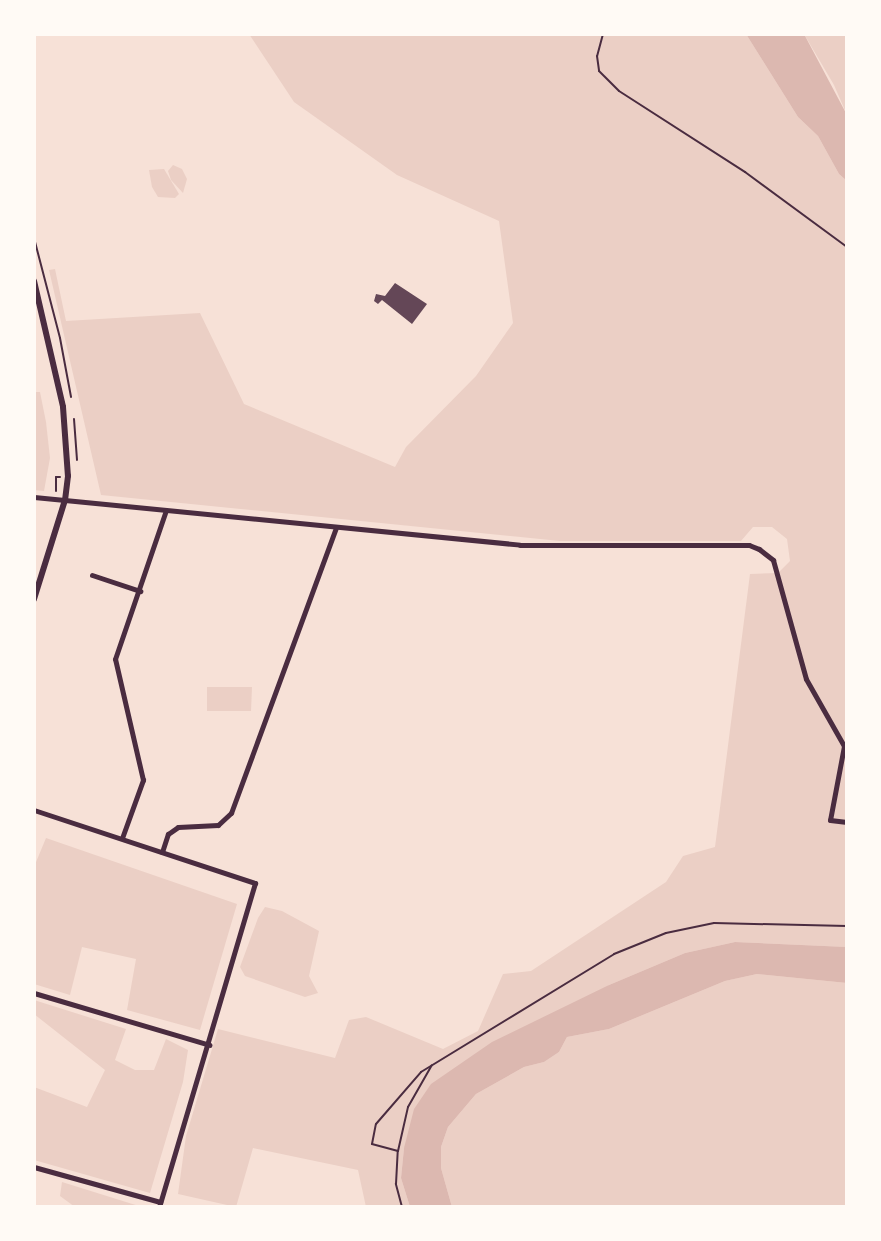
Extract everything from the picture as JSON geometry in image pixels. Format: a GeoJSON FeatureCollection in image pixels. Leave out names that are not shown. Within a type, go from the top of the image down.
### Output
{"type":"FeatureCollection","features":[{"type":"Feature","properties":{"kind":"street"},"geometry":{"type":"LineString","coordinates":[[34,281],[63,407],[68,476],[65,500],[34,599]]}},
{"type":"Feature","properties":{"kind":"street"},"geometry":{"type":"LineString","coordinates":[[34,497],[558,548],[749,545],[773,560],[806,679],[844,746],[830,820],[847,822]]}},
{"type":"Feature","properties":{"kind":"street"},"geometry":{"type":"LineString","coordinates":[[123,835],[143,780],[115,659],[166,510]]}},
{"type":"Feature","properties":{"kind":"street"},"geometry":{"type":"LineString","coordinates":[[163,849],[168,834],[178,827],[218,825],[231,813],[336,528]]}},
{"type":"Feature","properties":{"kind":"street"},"geometry":{"type":"LineString","coordinates":[[92,575],[140,591]]}},
{"type":"Feature","properties":{"kind":"street"},"geometry":{"type":"LineString","coordinates":[[34,810],[123,835],[255,883],[159,1204],[34,1167]]}},
{"type":"Feature","properties":{"kind":"street"},"geometry":{"type":"LineString","coordinates":[[34,993],[209,1045]]}},
{"type":"Feature","properties":{"kind":"path"},"geometry":{"type":"LineString","coordinates":[[603,34],[597,56],[599,71],[619,91],[745,172],[847,247]]}},
{"type":"Feature","properties":{"kind":"path"},"geometry":{"type":"LineString","coordinates":[[398,1151],[372,1144],[376,1124],[394,1099],[433,1064],[494,1030],[614,954],[666,933],[714,923],[847,926]]}},
{"type":"Feature","properties":{"kind":"path"},"geometry":{"type":"LineString","coordinates":[[402,1207],[396,1184],[398,1151],[408,1107],[433,1064]]}},
{"type":"Feature","properties":{"kind":"shaded area"},"geometry":{"type":"Polygon","coordinates":[[[249,34],[746,34],[798,117],[818,136],[839,174],[847,181],[847,947],[735,942],[685,953],[609,985],[404,1148],[401,1178],[410,1207],[366,1207],[358,1170],[253,1148],[236,1207],[178,1194],[186,1136],[218,1029],[335,1058],[349,1020],[366,1017],[443,1049],[478,1031],[503,974],[531,971],[666,882],[683,856],[715,847],[750,574],[778,573],[790,561],[787,539],[772,527],[753,527],[741,541],[560,541],[101,495],[49,270],[55,269],[66,321],[200,313],[244,404],[395,467],[406,447],[476,376],[513,323],[499,221],[397,175],[294,102],[249,34]]]}},
{"type":"Feature","properties":{"kind":"shaded area"},"geometry":{"type":"Polygon","coordinates":[[[746,34],[804,34],[847,115],[847,181],[839,174],[818,136],[798,117],[746,34]]]}},
{"type":"Feature","properties":{"kind":"shaded area"},"geometry":{"type":"Polygon","coordinates":[[[804,34],[847,34],[847,115],[834,85],[804,34]]]}},
{"type":"Feature","properties":{"kind":"shaded area"},"geometry":{"type":"Polygon","coordinates":[[[173,165],[182,169],[187,179],[183,193],[171,180],[168,171],[173,165]]]}},
{"type":"Feature","properties":{"kind":"shaded area"},"geometry":{"type":"Polygon","coordinates":[[[164,169],[179,194],[175,198],[158,197],[152,187],[149,170],[164,169]]]}},
{"type":"Feature","properties":{"kind":"shaded area"},"geometry":{"type":"Polygon","coordinates":[[[34,392],[40,392],[50,458],[44,491],[34,490],[34,392]]]}},
{"type":"Feature","properties":{"kind":"shaded area"},"geometry":{"type":"Polygon","coordinates":[[[207,687],[252,687],[251,711],[207,711],[207,687]]]}},
{"type":"Feature","properties":{"kind":"shaded area"},"geometry":{"type":"Polygon","coordinates":[[[46,838],[237,904],[200,1030],[127,1010],[136,959],[82,947],[70,995],[34,984],[34,867],[46,838]]]}},
{"type":"Feature","properties":{"kind":"shaded area"},"geometry":{"type":"Polygon","coordinates":[[[265,907],[282,911],[319,931],[309,976],[318,993],[305,997],[245,976],[240,967],[265,907]]]}},
{"type":"Feature","properties":{"kind":"shaded area"},"geometry":{"type":"Polygon","coordinates":[[[735,942],[847,947],[847,983],[757,974],[725,981],[609,1029],[567,1037],[559,1052],[544,1062],[524,1067],[476,1094],[448,1127],[441,1147],[441,1168],[452,1207],[410,1207],[401,1178],[404,1148],[414,1109],[431,1084],[492,1042],[609,985],[685,953],[735,942]]]}},
{"type":"Feature","properties":{"kind":"shaded area"},"geometry":{"type":"Polygon","coordinates":[[[757,974],[847,983],[847,1207],[452,1207],[441,1168],[441,1147],[448,1127],[476,1094],[524,1067],[544,1062],[559,1052],[567,1037],[609,1029],[725,981],[757,974]]]}},
{"type":"Feature","properties":{"kind":"shaded area"},"geometry":{"type":"Polygon","coordinates":[[[34,1000],[126,1029],[115,1060],[135,1070],[154,1070],[166,1039],[188,1050],[183,1082],[150,1193],[34,1160],[34,1087],[87,1107],[105,1070],[34,1014],[34,1000]]]}},
{"type":"Feature","properties":{"kind":"shaded area"},"geometry":{"type":"Polygon","coordinates":[[[62,1182],[142,1207],[75,1207],[60,1196],[62,1182]]]}},
{"type":"Feature","properties":{"kind":"building"},"geometry":{"type":"Polygon","coordinates":[[[395,283],[427,304],[412,324],[382,300],[378,304],[374,301],[376,294],[385,296],[395,283]]]}}]}
